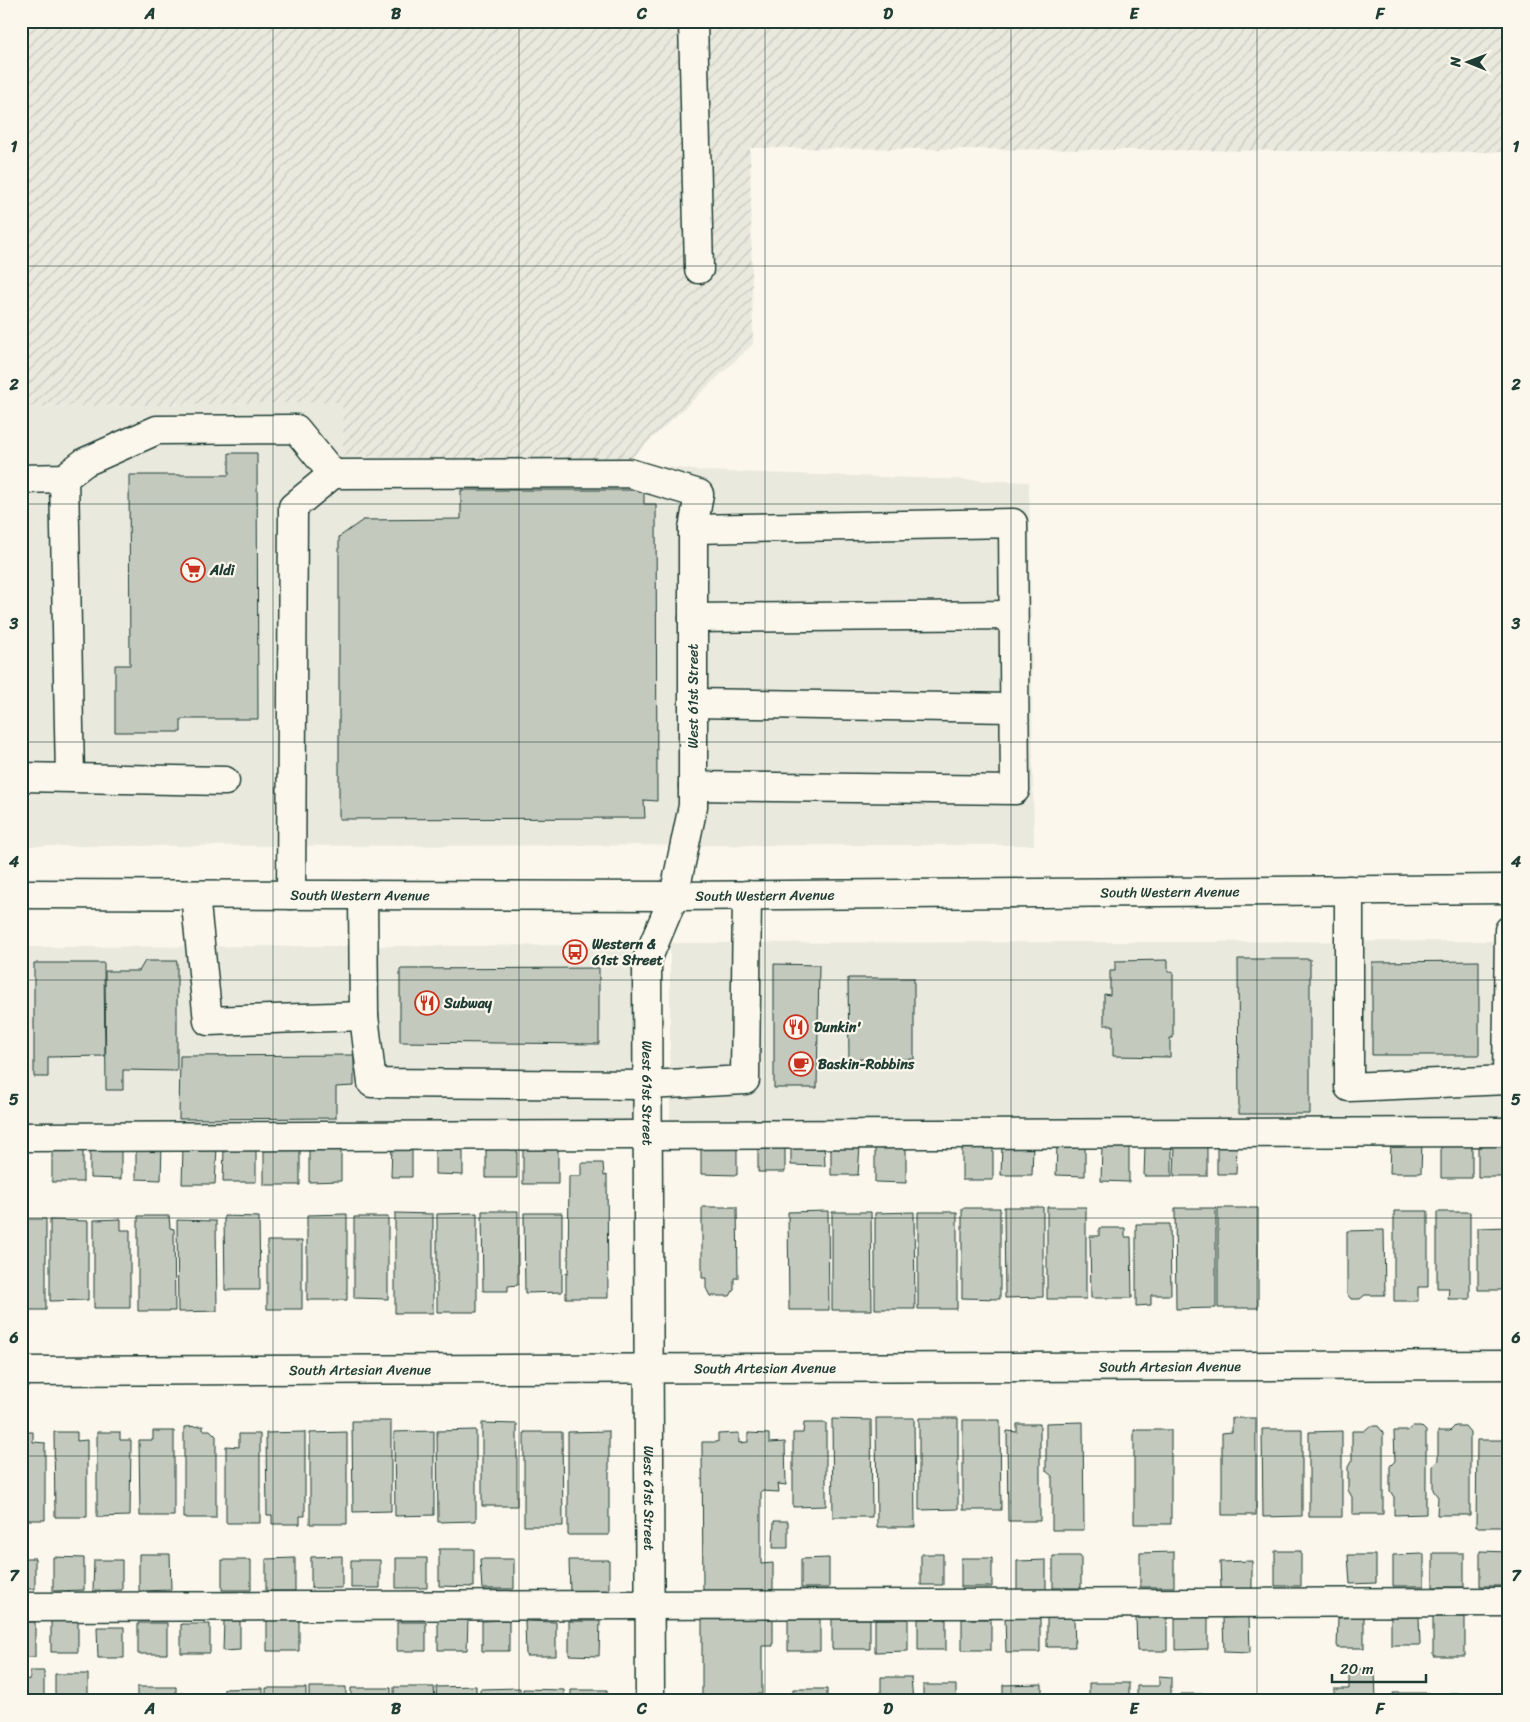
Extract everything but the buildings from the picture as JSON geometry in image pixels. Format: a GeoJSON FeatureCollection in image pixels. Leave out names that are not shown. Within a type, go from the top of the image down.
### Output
{"type":"FeatureCollection","features":[{"type":"Feature","properties":{"kind":"street"},"geometry":{"type":"LineString","coordinates":[[693,21],[699,269]]}},
{"type":"Feature","properties":{"kind":"street"},"geometry":{"type":"LineString","coordinates":[[21,479],[64,478],[85,462],[157,430],[296,429],[333,474],[293,507],[291,895]]}},
{"type":"Feature","properties":{"kind":"street","name":"West 61st Street"},"geometry":{"type":"LineString","coordinates":[[333,474],[630,473],[699,494],[693,529],[693,806],[674,896],[647,960],[650,1701]]}},
{"type":"Feature","properties":{"kind":"street"},"geometry":{"type":"LineString","coordinates":[[64,478],[70,778]]}},
{"type":"Feature","properties":{"kind":"street"},"geometry":{"type":"LineString","coordinates":[[693,529],[1013,524],[1014,790],[693,786]]}},
{"type":"Feature","properties":{"kind":"street"},"geometry":{"type":"LineString","coordinates":[[693,618],[1013,614]]}},
{"type":"Feature","properties":{"kind":"street"},"geometry":{"type":"LineString","coordinates":[[693,703],[1013,708]]}},
{"type":"Feature","properties":{"kind":"street"},"geometry":{"type":"LineString","coordinates":[[21,777],[225,781]]}},
{"type":"Feature","properties":{"kind":"street","name":"South Western Avenue"},"geometry":{"type":"LineString","coordinates":[[21,894],[674,896],[1509,889]]}},
{"type":"Feature","properties":{"kind":"street"},"geometry":{"type":"LineString","coordinates":[[1349,890],[1349,1088],[1507,1080],[1509,930]]}},
{"type":"Feature","properties":{"kind":"street"},"geometry":{"type":"LineString","coordinates":[[196,895],[208,1021],[364,1016]]}},
{"type":"Feature","properties":{"kind":"street"},"geometry":{"type":"LineString","coordinates":[[363,895],[364,1016],[372,1083],[648,1085],[745,1080],[747,895]]}},
{"type":"Feature","properties":{"kind":"street"},"geometry":{"type":"LineString","coordinates":[[21,1137],[1509,1132]]}},
{"type":"Feature","properties":{"kind":"street","name":"South Artesian Avenue"},"geometry":{"type":"LineString","coordinates":[[21,1371],[1509,1365]]}},
{"type":"Feature","properties":{"kind":"street"},"geometry":{"type":"LineString","coordinates":[[21,1607],[1509,1602]]}},
{"type":"Feature","properties":{"kind":"shaded area"},"geometry":{"type":"Polygon","coordinates":[[[21,21],[1509,21],[1509,152],[750,148],[753,344],[627,462],[343,456],[342,402],[21,407],[21,21]]]}},
{"type":"Feature","properties":{"kind":"shaded area"},"geometry":{"type":"Polygon","coordinates":[[[342,402],[343,456],[627,462],[703,471],[1029,482],[1034,845],[21,846],[21,407],[342,402]]]}},
{"type":"Feature","properties":{"kind":"shaded area"},"geometry":{"type":"Polygon","coordinates":[[[1509,941],[1509,1132],[670,1135],[670,943],[1509,941]]]}},
{"type":"Feature","properties":{"kind":"shaded area"},"geometry":{"type":"Polygon","coordinates":[[[634,945],[633,1136],[21,1137],[21,947],[634,945]]]}},
{"type":"Feature","properties":{"kind":"place","name":"Aldi"},"geometry":{"type":"Point","coordinates":[193,570]}},
{"type":"Feature","properties":{"kind":"place","name":"Western & 61st Street"},"geometry":{"type":"Point","coordinates":[575,952]}},
{"type":"Feature","properties":{"kind":"place","name":"Subway"},"geometry":{"type":"Point","coordinates":[427,1003]}},
{"type":"Feature","properties":{"kind":"place","name":"Dunkin'"},"geometry":{"type":"Point","coordinates":[796,1027]}},
{"type":"Feature","properties":{"kind":"place","name":"Baskin-Robbins"},"geometry":{"type":"Point","coordinates":[801,1064]}}]}
